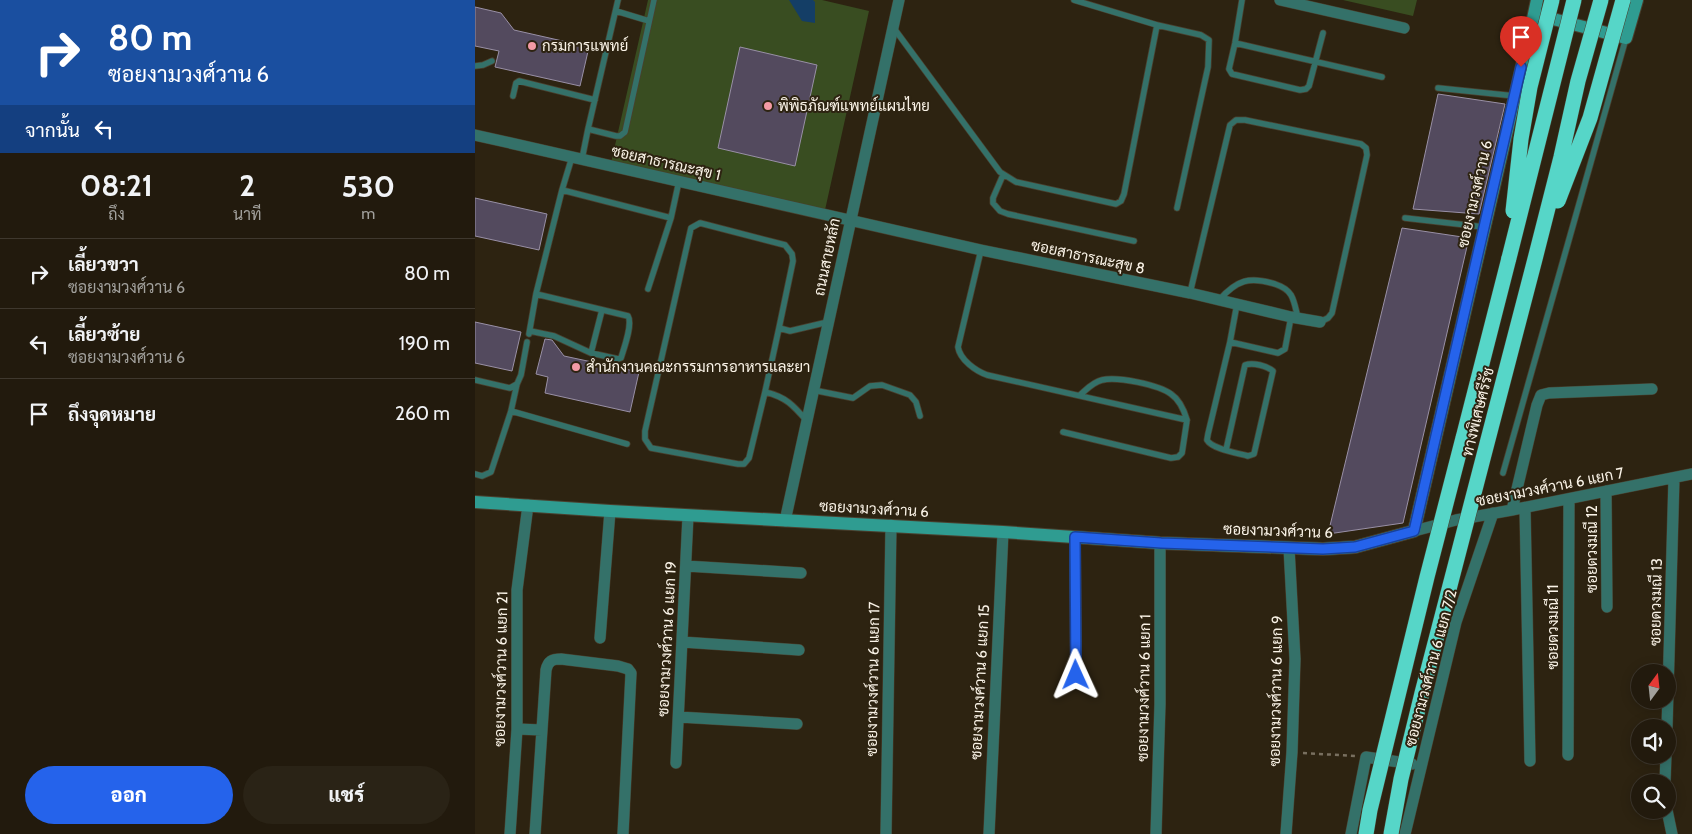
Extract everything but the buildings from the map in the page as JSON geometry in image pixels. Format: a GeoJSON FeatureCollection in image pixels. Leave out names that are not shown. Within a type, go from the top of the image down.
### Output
{"type":"FeatureCollection","features":[{"type":"Feature","properties":{"kind":"highway"},"geometry":{"type":"LineString","coordinates":[[1509,258],[1514,192],[1529,87],[1552,0]]}},
{"type":"Feature","properties":{"kind":"highway","name":"ทางพิเศษศรีรัช"},"geometry":{"type":"LineString","coordinates":[[1366,834],[1370,810],[1427,577],[1574,0]]}},
{"type":"Feature","properties":{"kind":"highway","name":"ทางพิเศษศรีรัช"},"geometry":{"type":"LineString","coordinates":[[1391,834],[1401,779],[1422,693],[1561,157],[1577,81],[1601,0]]}},
{"type":"Feature","properties":{"kind":"highway"},"geometry":{"type":"LineString","coordinates":[[1535,259],[1590,118],[1623,0]]}},
{"type":"Feature","properties":{"kind":"street","name":"ถนนสายหลัก"},"geometry":{"type":"LineString","coordinates":[[785,521],[899,0]]}},
{"type":"Feature","properties":{"kind":"street"},"geometry":{"type":"LineString","coordinates":[[1280,0],[1403,28]]}},
{"type":"Feature","properties":{"kind":"street","name":"ซอยงามวงศ์วาน 6"},"geometry":{"type":"LineString","coordinates":[[475,502],[688,516],[891,525],[1161,543],[1289,548],[1341,549],[1414,531],[1537,0]]}},
{"type":"Feature","properties":{"kind":"street"},"geometry":{"type":"LineString","coordinates":[[1534,14],[1626,38],[1637,0]]}},
{"type":"Feature","properties":{"kind":"street","name":"ซอยสาธารณะสุข 1"},"geometry":{"type":"LineString","coordinates":[[475,136],[850,220]]}},
{"type":"Feature","properties":{"kind":"street","name":"ซอยสาธารณะสุข 8"},"geometry":{"type":"LineString","coordinates":[[850,220],[981,250],[1320,322]]}},
{"type":"Feature","properties":{"kind":"street"},"geometry":{"type":"LineString","coordinates":[[1512,510],[1541,395],[1652,388]]}},
{"type":"Feature","properties":{"kind":"street","name":"ซอยงามวงศ์วาน 6 แยก 7"},"geometry":{"type":"LineString","coordinates":[[1414,531],[1493,513],[1692,474]]}},
{"type":"Feature","properties":{"kind":"street","name":"ซอยดวงมณี 13"},"geometry":{"type":"LineString","coordinates":[[1667,719],[1674,478]]}},
{"type":"Feature","properties":{"kind":"street","name":"ซอยดวงมณี 12"},"geometry":{"type":"LineString","coordinates":[[1606,491],[1607,607]]}},
{"type":"Feature","properties":{"kind":"street","name":"ซอยดวงมณี 11"},"geometry":{"type":"LineString","coordinates":[[1568,755],[1569,499]]}},
{"type":"Feature","properties":{"kind":"street","name":"ซอยงามวงศ์วาน 6 แยก 21"},"geometry":{"type":"LineString","coordinates":[[510,834],[517,729],[517,590],[528,505]]}},
{"type":"Feature","properties":{"kind":"street"},"geometry":{"type":"LineString","coordinates":[[1525,508],[1529,762]]}},
{"type":"Feature","properties":{"kind":"street"},"geometry":{"type":"LineString","coordinates":[[600,638],[610,511]]}},
{"type":"Feature","properties":{"kind":"street","name":"ซอยงามวงศ์วาน 6 แยก 7/2"},"geometry":{"type":"LineString","coordinates":[[1405,834],[1456,622],[1493,513]]}},
{"type":"Feature","properties":{"kind":"street","name":"ซอยงามวงศ์วาน 6 แยก 19"},"geometry":{"type":"LineString","coordinates":[[676,763],[688,516]]}},
{"type":"Feature","properties":{"kind":"street","name":"ซอยงามวงศ์วาน 6 แยก 17"},"geometry":{"type":"LineString","coordinates":[[886,834],[891,525]]}},
{"type":"Feature","properties":{"kind":"street","name":"ซอยงามวงศ์วาน 6 แยก 15"},"geometry":{"type":"LineString","coordinates":[[989,834],[1003,532]]}},
{"type":"Feature","properties":{"kind":"street"},"geometry":{"type":"LineString","coordinates":[[1075,537],[1076,675]]}},
{"type":"Feature","properties":{"kind":"street","name":"ซอยงามวงศ์วาน 6 แยก 1"},"geometry":{"type":"LineString","coordinates":[[1156,834],[1160,704],[1161,543]]}},
{"type":"Feature","properties":{"kind":"street","name":"ซอยงามวงศ์วาน 6 แยก 9"},"geometry":{"type":"LineString","coordinates":[[1286,834],[1292,752],[1295,658],[1289,548]]}},
{"type":"Feature","properties":{"kind":"street"},"geometry":{"type":"LineString","coordinates":[[686,566],[801,573]]}},
{"type":"Feature","properties":{"kind":"street"},"geometry":{"type":"LineString","coordinates":[[682,642],[799,650]]}},
{"type":"Feature","properties":{"kind":"street"},"geometry":{"type":"LineString","coordinates":[[535,834],[546,670],[554,659],[619,666],[630,671],[623,834]]}},
{"type":"Feature","properties":{"kind":"street"},"geometry":{"type":"LineString","coordinates":[[679,717],[797,724]]}},
{"type":"Feature","properties":{"kind":"street"},"geometry":{"type":"LineString","coordinates":[[517,729],[542,730]]}},
{"type":"Feature","properties":{"kind":"street"},"geometry":{"type":"LineString","coordinates":[[1351,834],[1366,757],[1421,765]]}},
{"type":"Feature","properties":{"kind":"street"},"geometry":{"type":"LineString","coordinates":[[1669,819],[1672,834]]}},
{"type":"Feature","properties":{"kind":"lane"},"geometry":{"type":"LineString","coordinates":[[535,294],[628,316],[630,320],[621,358],[591,353],[554,336],[529,333],[535,294],[562,190],[588,129],[618,0]]}},
{"type":"Feature","properties":{"kind":"lane"},"geometry":{"type":"LineString","coordinates":[[588,129],[616,136],[620,136],[625,132],[653,0]]}},
{"type":"Feature","properties":{"kind":"lane"},"geometry":{"type":"LineString","coordinates":[[1075,0],[1201,35],[1209,40],[1208,67],[1177,208]]}},
{"type":"Feature","properties":{"kind":"lane"},"geometry":{"type":"LineString","coordinates":[[1242,0],[1229,72],[1232,74],[1300,90],[1306,89],[1309,86],[1323,34]]}},
{"type":"Feature","properties":{"kind":"lane"},"geometry":{"type":"LineString","coordinates":[[616,11],[649,21]]}},
{"type":"Feature","properties":{"kind":"lane"},"geometry":{"type":"LineString","coordinates":[[893,27],[999,172],[1015,182],[1116,204],[1121,201],[1124,194],[1157,24]]}},
{"type":"Feature","properties":{"kind":"lane"},"geometry":{"type":"LineString","coordinates":[[1503,473],[1626,38]]}},
{"type":"Feature","properties":{"kind":"lane"},"geometry":{"type":"LineString","coordinates":[[1235,43],[1383,77]]}},
{"type":"Feature","properties":{"kind":"lane"},"geometry":{"type":"LineString","coordinates":[[475,66],[492,61]]}},
{"type":"Feature","properties":{"kind":"lane"},"geometry":{"type":"LineString","coordinates":[[513,96],[516,83],[519,81],[595,100]]}},
{"type":"Feature","properties":{"kind":"lane"},"geometry":{"type":"LineString","coordinates":[[1438,88],[1515,96]]}},
{"type":"Feature","properties":{"kind":"lane"},"geometry":{"type":"LineString","coordinates":[[1190,294],[1230,125],[1236,120],[1245,120],[1361,144],[1366,148],[1367,155],[1331,313],[1328,318],[1320,322]]}},
{"type":"Feature","properties":{"kind":"lane"},"geometry":{"type":"LineString","coordinates":[[1003,175],[993,198],[993,203],[1000,210],[1008,214],[1135,241]]}},
{"type":"Feature","properties":{"kind":"lane"},"geometry":{"type":"LineString","coordinates":[[648,290],[671,218],[679,181]]}},
{"type":"Feature","properties":{"kind":"lane"},"geometry":{"type":"LineString","coordinates":[[562,190],[671,218]]}},
{"type":"Feature","properties":{"kind":"lane"},"geometry":{"type":"LineString","coordinates":[[1405,218],[1484,228]]}},
{"type":"Feature","properties":{"kind":"lane"},"geometry":{"type":"LineString","coordinates":[[700,223],[785,245],[789,248],[793,261],[779,328],[749,458],[744,464],[651,448],[647,444],[645,431],[691,228],[700,223]]}},
{"type":"Feature","properties":{"kind":"lane"},"geometry":{"type":"LineString","coordinates":[[981,250],[958,347],[961,357],[981,373],[1187,420]]}},
{"type":"Feature","properties":{"kind":"lane"},"geometry":{"type":"LineString","coordinates":[[1219,300],[1229,288],[1251,279],[1281,287],[1291,294],[1295,318],[1285,349],[1282,352],[1278,353],[1230,342]]}},
{"type":"Feature","properties":{"kind":"lane"},"geometry":{"type":"LineString","coordinates":[[1226,450],[1245,365],[1269,367],[1273,371],[1254,454],[1248,456],[1226,450],[1211,445],[1207,440],[1237,304]]}},
{"type":"Feature","properties":{"kind":"lane"},"geometry":{"type":"LineString","coordinates":[[591,353],[602,310]]}},
{"type":"Feature","properties":{"kind":"lane"},"geometry":{"type":"LineString","coordinates":[[779,328],[790,331],[828,322]]}},
{"type":"Feature","properties":{"kind":"lane"},"geometry":{"type":"LineString","coordinates":[[475,474],[482,476],[491,472],[521,375],[527,342]]}},
{"type":"Feature","properties":{"kind":"lane"},"geometry":{"type":"LineString","coordinates":[[1063,432],[1171,458],[1182,453],[1187,420],[1179,401],[1171,394],[1160,388],[1116,378],[1093,384],[1080,395]]}},
{"type":"Feature","properties":{"kind":"lane"},"geometry":{"type":"LineString","coordinates":[[475,380],[510,388],[517,384]]}},
{"type":"Feature","properties":{"kind":"lane"},"geometry":{"type":"LineString","coordinates":[[813,390],[853,398],[870,386],[881,385],[910,395],[916,402],[920,416]]}},
{"type":"Feature","properties":{"kind":"lane"},"geometry":{"type":"LineString","coordinates":[[765,392],[791,403],[807,421]]}},
{"type":"Feature","properties":{"kind":"lane"},"geometry":{"type":"LineString","coordinates":[[511,411],[627,444]]}},
{"type":"Feature","properties":{"kind":"path"},"geometry":{"type":"LineString","coordinates":[[1292,752],[1366,757]]}},
{"type":"Feature","properties":{"kind":"green space"},"geometry":{"type":"Polygon","coordinates":[[[648,0],[822,0],[869,11],[825,210],[611,163],[648,0]]]}},
{"type":"Feature","properties":{"kind":"green space"},"geometry":{"type":"Polygon","coordinates":[[[1343,0],[1417,0],[1413,16],[1343,0]]]}},
{"type":"Feature","properties":{"kind":"water"},"geometry":{"type":"Polygon","coordinates":[[[789,0],[813,0],[815,2],[815,23],[802,21],[789,0]]]}},
{"type":"Feature","properties":{"kind":"place","name":"กรมการแพทย์"},"geometry":{"type":"Point","coordinates":[532,46]}},
{"type":"Feature","properties":{"kind":"place","name":"พิพิธภัณฑ์แพทย์แผนไทย"},"geometry":{"type":"Point","coordinates":[768,106]}},
{"type":"Feature","properties":{"kind":"place","name":"สำนักงานคณะกรรมการอาหารและยา"},"geometry":{"type":"Point","coordinates":[576,367]}},
{"type":"Feature","properties":{"kind":"route"},"geometry":{"type":"LineString","coordinates":[[1076,675],[1075,537],[1161,543],[1341,549],[1414,531],[1521,67]]}}]}
